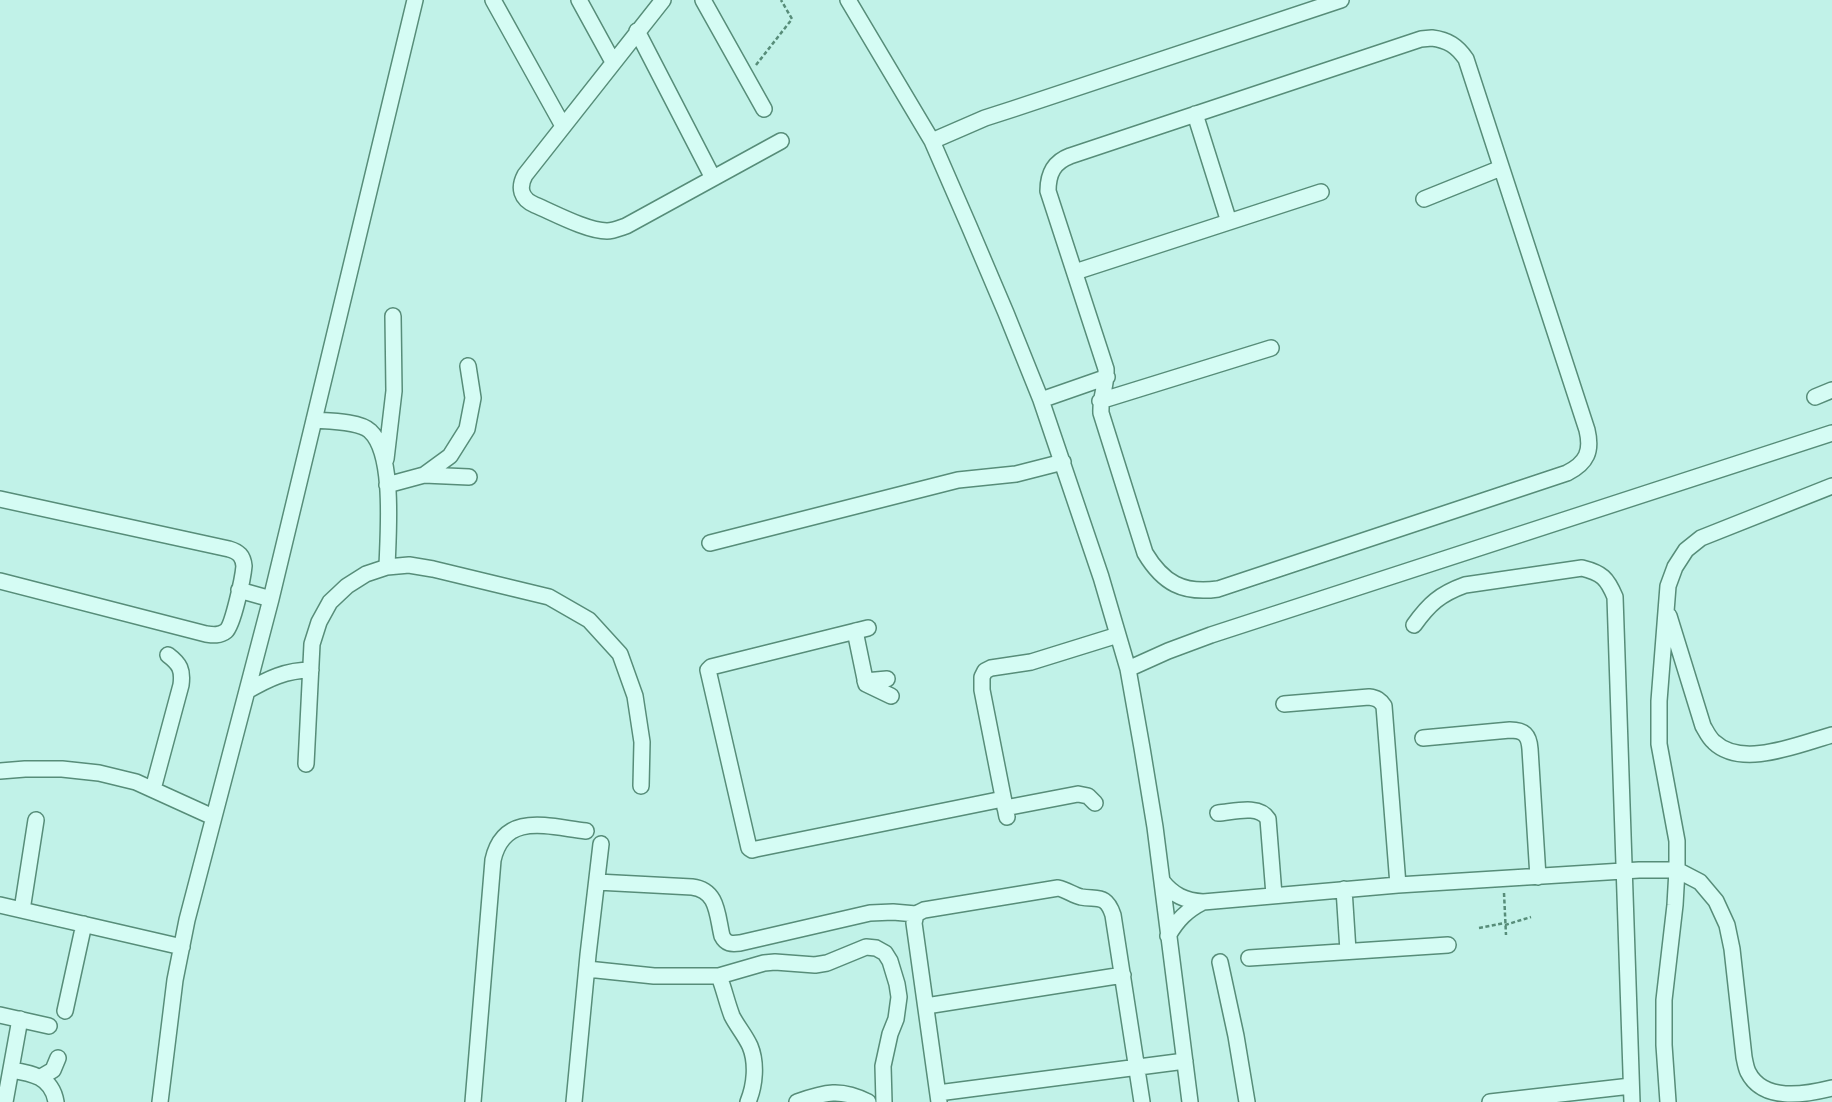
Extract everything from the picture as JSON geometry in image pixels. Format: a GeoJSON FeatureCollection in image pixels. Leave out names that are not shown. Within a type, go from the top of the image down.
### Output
{"type":"FeatureCollection","features":[{"type":"Feature","properties":{"kind":"street"},"geometry":{"type":"LineString","coordinates":[[160,1102],[169,1024],[187,920],[271,599],[415,0]]}},
{"type":"Feature","properties":{"kind":"street"},"geometry":{"type":"LineString","coordinates":[[493,0],[563,126]]}},
{"type":"Feature","properties":{"kind":"street"},"geometry":{"type":"LineString","coordinates":[[579,0],[613,62]]}},
{"type":"Feature","properties":{"kind":"street"},"geometry":{"type":"LineString","coordinates":[[663,0],[525,175],[521,182],[521,189],[523,196],[528,202],[589,228],[608,232],[626,226],[781,141]]}},
{"type":"Feature","properties":{"kind":"street"},"geometry":{"type":"LineString","coordinates":[[704,0],[764,109]]}},
{"type":"Feature","properties":{"kind":"street"},"geometry":{"type":"LineString","coordinates":[[848,0],[932,141],[1006,313],[1041,400],[1063,462],[1118,635],[1128,669],[1142,748],[1162,881],[1190,1102]]}},
{"type":"Feature","properties":{"kind":"street"},"geometry":{"type":"LineString","coordinates":[[932,141],[985,118],[1342,0]]}},
{"type":"Feature","properties":{"kind":"street"},"geometry":{"type":"LineString","coordinates":[[637,31],[713,178]]}},
{"type":"Feature","properties":{"kind":"street"},"geometry":{"type":"LineString","coordinates":[[1432,38],[1442,39],[1452,44],[1460,50],[1466,60],[1501,168],[1587,430],[1589,440],[1588,451],[1584,460],[1577,468],[1557,476],[1218,589],[1200,591],[1183,588],[1167,580],[1154,568],[1145,553],[1101,413],[1100,401],[1107,378],[1106,369],[1048,191],[1048,182],[1055,165],[1062,159],[1070,156],[1421,39],[1432,38]]}},
{"type":"Feature","properties":{"kind":"street"},"geometry":{"type":"LineString","coordinates":[[1195,114],[1229,222]]}},
{"type":"Feature","properties":{"kind":"street"},"geometry":{"type":"LineString","coordinates":[[1424,199],[1501,168]]}},
{"type":"Feature","properties":{"kind":"street"},"geometry":{"type":"LineString","coordinates":[[1075,272],[1321,192]]}},
{"type":"Feature","properties":{"kind":"street"},"geometry":{"type":"LineString","coordinates":[[385,465],[394,391],[393,316]]}},
{"type":"Feature","properties":{"kind":"street"},"geometry":{"type":"LineString","coordinates":[[1100,401],[1270,348]]}},
{"type":"Feature","properties":{"kind":"street"},"geometry":{"type":"LineString","coordinates":[[424,475],[450,456],[467,429],[473,398],[468,366]]}},
{"type":"Feature","properties":{"kind":"street"},"geometry":{"type":"LineString","coordinates":[[1041,400],[1107,378]]}},
{"type":"Feature","properties":{"kind":"street"},"geometry":{"type":"LineString","coordinates":[[1815,397],[1832,390]]}},
{"type":"Feature","properties":{"kind":"street"},"geometry":{"type":"LineString","coordinates":[[314,420],[360,425],[370,430],[381,447],[385,465],[389,524],[387,567]]}},
{"type":"Feature","properties":{"kind":"street"},"geometry":{"type":"LineString","coordinates":[[1128,669],[1211,635],[1832,433]]}},
{"type":"Feature","properties":{"kind":"street"},"geometry":{"type":"LineString","coordinates":[[710,543],[958,480],[1021,473],[1063,462]]}},
{"type":"Feature","properties":{"kind":"street"},"geometry":{"type":"LineString","coordinates":[[387,485],[424,475],[469,476]]}},
{"type":"Feature","properties":{"kind":"street"},"geometry":{"type":"LineString","coordinates":[[1668,1102],[1664,1000],[1678,870],[1677,840],[1659,744],[1659,701],[1668,586],[1675,567],[1686,550],[1701,538],[1831,489]]}},
{"type":"Feature","properties":{"kind":"street"},"geometry":{"type":"LineString","coordinates":[[0,499],[236,550],[241,554],[243,560],[243,574],[228,630],[223,634],[212,635],[0,581]]}},
{"type":"Feature","properties":{"kind":"street"},"geometry":{"type":"LineString","coordinates":[[306,764],[312,644],[319,622],[330,602],[346,586],[366,574],[387,567],[409,565],[432,568],[549,598],[588,620],[620,654],[635,696],[642,742],[641,786]]}},
{"type":"Feature","properties":{"kind":"street"},"geometry":{"type":"LineString","coordinates":[[1414,625],[1423,611],[1435,600],[1449,591],[1465,585],[1582,568],[1597,572],[1609,583],[1615,597],[1632,1102]]}},
{"type":"Feature","properties":{"kind":"street"},"geometry":{"type":"LineString","coordinates":[[239,590],[271,599]]}},
{"type":"Feature","properties":{"kind":"street"},"geometry":{"type":"LineString","coordinates":[[1666,609],[1703,726],[1713,742],[1728,752],[1747,756],[1832,735]]}},
{"type":"Feature","properties":{"kind":"street"},"geometry":{"type":"LineString","coordinates":[[891,696],[869,687],[865,681],[861,630],[711,667],[708,670],[749,848],[752,850],[1078,794],[1088,796],[1095,803]]}},
{"type":"Feature","properties":{"kind":"street"},"geometry":{"type":"LineString","coordinates":[[1005,808],[982,690],[984,671],[991,668],[1038,660],[1118,635]]}},
{"type":"Feature","properties":{"kind":"street"},"geometry":{"type":"LineString","coordinates":[[153,789],[183,673],[180,666],[168,655]]}},
{"type":"Feature","properties":{"kind":"street"},"geometry":{"type":"LineString","coordinates":[[247,691],[281,674],[296,670],[311,670]]}},
{"type":"Feature","properties":{"kind":"street"},"geometry":{"type":"LineString","coordinates":[[865,681],[888,679]]}},
{"type":"Feature","properties":{"kind":"street"},"geometry":{"type":"LineString","coordinates":[[1284,704],[1369,697],[1376,698],[1384,706],[1398,885]]}},
{"type":"Feature","properties":{"kind":"street"},"geometry":{"type":"LineString","coordinates":[[1423,738],[1510,730],[1519,730],[1526,734],[1530,741],[1538,877]]}},
{"type":"Feature","properties":{"kind":"street"},"geometry":{"type":"LineString","coordinates":[[0,771],[62,769],[99,773],[136,782],[213,817]]}},
{"type":"Feature","properties":{"kind":"street"},"geometry":{"type":"LineString","coordinates":[[1218,813],[1254,810],[1265,814],[1268,819],[1274,894]]}},
{"type":"Feature","properties":{"kind":"street"},"geometry":{"type":"LineString","coordinates":[[22,910],[36,820]]}},
{"type":"Feature","properties":{"kind":"street"},"geometry":{"type":"LineString","coordinates":[[473,1102],[493,860],[496,848],[503,837],[512,829],[524,825],[586,831]]}},
{"type":"Feature","properties":{"kind":"street"},"geometry":{"type":"LineString","coordinates":[[574,1102],[602,844]]}},
{"type":"Feature","properties":{"kind":"street"},"geometry":{"type":"LineString","coordinates":[[1162,881],[1180,897],[1191,901],[1203,902],[1274,894],[1398,885],[1623,871],[1678,870],[1700,882],[1716,901],[1727,924],[1732,950],[1744,1057],[1748,1073],[1758,1086],[1773,1094],[1797,1095],[1832,1088]]}},
{"type":"Feature","properties":{"kind":"street"},"geometry":{"type":"LineString","coordinates":[[597,882],[704,889],[713,898],[722,936],[724,941],[729,944],[870,913],[916,914],[924,910],[1058,888],[1079,896],[1098,898],[1105,901],[1113,915],[1142,1102]]}},
{"type":"Feature","properties":{"kind":"street"},"geometry":{"type":"LineString","coordinates":[[1344,889],[1348,952]]}},
{"type":"Feature","properties":{"kind":"street"},"geometry":{"type":"LineString","coordinates":[[1168,936],[1182,915],[1192,907],[1203,902]]}},
{"type":"Feature","properties":{"kind":"street"},"geometry":{"type":"LineString","coordinates":[[0,905],[182,947]]}},
{"type":"Feature","properties":{"kind":"street"},"geometry":{"type":"LineString","coordinates":[[916,914],[914,923],[939,1098],[1185,1060]]}},
{"type":"Feature","properties":{"kind":"street"},"geometry":{"type":"LineString","coordinates":[[65,1010],[84,924]]}},
{"type":"Feature","properties":{"kind":"street"},"geometry":{"type":"LineString","coordinates":[[1249,958],[1448,945]]}},
{"type":"Feature","properties":{"kind":"street"},"geometry":{"type":"LineString","coordinates":[[587,969],[654,976],[719,976],[764,963],[775,962],[803,966],[827,963],[866,947],[876,948],[884,953],[894,970],[899,997],[896,1019],[885,1050],[883,1066],[884,1102]]}},
{"type":"Feature","properties":{"kind":"street"},"geometry":{"type":"LineString","coordinates":[[1220,962],[1236,1036],[1247,1102]]}},
{"type":"Feature","properties":{"kind":"street"},"geometry":{"type":"LineString","coordinates":[[926,1006],[1123,975]]}},
{"type":"Feature","properties":{"kind":"street"},"geometry":{"type":"LineString","coordinates":[[719,976],[733,1018],[750,1045],[752,1053],[754,1075],[748,1102]]}},
{"type":"Feature","properties":{"kind":"street"},"geometry":{"type":"LineString","coordinates":[[0,1015],[49,1026]]}},
{"type":"Feature","properties":{"kind":"street"},"geometry":{"type":"LineString","coordinates":[[5,1102],[20,1019]]}},
{"type":"Feature","properties":{"kind":"street"},"geometry":{"type":"LineString","coordinates":[[41,1077],[53,1070],[58,1058]]}},
{"type":"Feature","properties":{"kind":"street"},"geometry":{"type":"LineString","coordinates":[[11,1070],[28,1072],[41,1077],[51,1087],[56,1102]]}},
{"type":"Feature","properties":{"kind":"street"},"geometry":{"type":"LineString","coordinates":[[1490,1102],[1632,1086]]}},
{"type":"Feature","properties":{"kind":"street"},"geometry":{"type":"LineString","coordinates":[[797,1102],[824,1094],[840,1092],[868,1102]]}},
{"type":"Feature","properties":{"kind":"path"},"geometry":{"type":"LineString","coordinates":[[746,77],[792,19],[781,0]]}},
{"type":"Feature","properties":{"kind":"path"},"geometry":{"type":"LineString","coordinates":[[1503,879],[1506,935]]}},
{"type":"Feature","properties":{"kind":"path"},"geometry":{"type":"LineString","coordinates":[[1480,928],[1531,917]]}}]}
